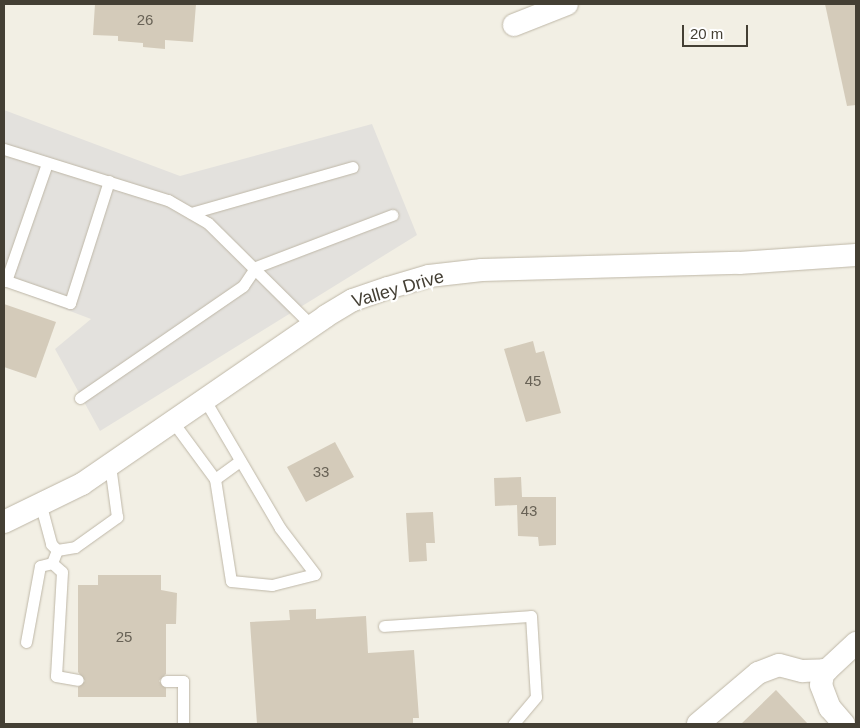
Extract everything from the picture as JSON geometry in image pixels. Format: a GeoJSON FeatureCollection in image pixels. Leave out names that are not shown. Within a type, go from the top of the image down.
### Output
{"type":"FeatureCollection","features":[{"type":"Feature","properties":{"kind":"street"},"geometry":{"type":"LineString","coordinates":[[514,25],[567,4]]}},
{"type":"Feature","properties":{"kind":"street","name":"Valley Drive"},"geometry":{"type":"LineString","coordinates":[[4,522],[41,506],[110,465],[312,326],[353,300],[429,276],[482,270],[739,263],[856,255]]}},
{"type":"Feature","properties":{"kind":"street"},"geometry":{"type":"LineString","coordinates":[[698,724],[758,673],[779,665],[802,671],[824,670],[856,643]]}},
{"type":"Feature","properties":{"kind":"street"},"geometry":{"type":"LineString","coordinates":[[824,670],[821,685],[830,708],[844,724]]}},
{"type":"Feature","properties":{"kind":"lane"},"geometry":{"type":"LineString","coordinates":[[4,149],[168,200],[208,222],[256,267],[312,326]]}},
{"type":"Feature","properties":{"kind":"lane"},"geometry":{"type":"LineString","coordinates":[[47,162],[5,281],[70,303],[109,182]]}},
{"type":"Feature","properties":{"kind":"lane"},"geometry":{"type":"LineString","coordinates":[[191,213],[353,167]]}},
{"type":"Feature","properties":{"kind":"lane"},"geometry":{"type":"LineString","coordinates":[[80,398],[242,286],[256,267],[392,215]]}},
{"type":"Feature","properties":{"kind":"lane"},"geometry":{"type":"LineString","coordinates":[[173,422],[215,479],[231,581],[272,585],[315,574],[280,528],[205,400]]}},
{"type":"Feature","properties":{"kind":"lane"},"geometry":{"type":"LineString","coordinates":[[215,479],[240,460]]}},
{"type":"Feature","properties":{"kind":"lane"},"geometry":{"type":"LineString","coordinates":[[57,550],[75,547],[116,517],[110,465]]}},
{"type":"Feature","properties":{"kind":"lane"},"geometry":{"type":"LineString","coordinates":[[41,506],[51,544],[57,550]]}},
{"type":"Feature","properties":{"kind":"lane"},"geometry":{"type":"LineString","coordinates":[[52,563],[57,550]]}},
{"type":"Feature","properties":{"kind":"lane"},"geometry":{"type":"LineString","coordinates":[[26,642],[40,566],[52,563]]}},
{"type":"Feature","properties":{"kind":"lane"},"geometry":{"type":"LineString","coordinates":[[52,563],[62,572],[56,676],[78,680]]}},
{"type":"Feature","properties":{"kind":"lane"},"geometry":{"type":"LineString","coordinates":[[384,626],[531,616],[536,697],[513,724]]}},
{"type":"Feature","properties":{"kind":"lane"},"geometry":{"type":"LineString","coordinates":[[166,681],[183,681],[183,724]]}},
{"type":"Feature","properties":{"kind":"shaded area"},"geometry":{"type":"Polygon","coordinates":[[[4,110],[180,176],[372,124],[417,235],[100,431],[55,349],[91,319],[4,286],[4,110]]]}},
{"type":"Feature","properties":{"kind":"building"},"geometry":{"type":"Polygon","coordinates":[[[95,4],[196,4],[193,42],[165,40],[165,49],[143,47],[143,43],[118,41],[118,36],[93,35],[95,4]]]}},
{"type":"Feature","properties":{"kind":"building"},"geometry":{"type":"Polygon","coordinates":[[[825,4],[856,4],[856,105],[847,106],[825,4]]]}},
{"type":"Feature","properties":{"kind":"building"},"geometry":{"type":"Polygon","coordinates":[[[4,304],[56,322],[36,378],[4,367],[4,304]]]}},
{"type":"Feature","properties":{"kind":"building"},"geometry":{"type":"Polygon","coordinates":[[[533,341],[536,353],[544,351],[561,413],[526,422],[504,349],[533,341]]]}},
{"type":"Feature","properties":{"kind":"building"},"geometry":{"type":"Polygon","coordinates":[[[335,442],[354,477],[306,502],[287,467],[335,442]]]}},
{"type":"Feature","properties":{"kind":"building"},"geometry":{"type":"Polygon","coordinates":[[[521,477],[522,497],[556,497],[556,545],[539,546],[538,537],[518,536],[517,505],[495,506],[494,478],[521,477]]]}},
{"type":"Feature","properties":{"kind":"building"},"geometry":{"type":"Polygon","coordinates":[[[433,512],[435,543],[426,543],[427,561],[409,562],[406,513],[433,512]]]}},
{"type":"Feature","properties":{"kind":"building"},"geometry":{"type":"Polygon","coordinates":[[[98,575],[161,575],[161,590],[177,593],[176,624],[166,624],[166,674],[159,681],[166,688],[166,697],[78,697],[78,687],[85,681],[78,672],[78,585],[98,585],[98,575]]]}},
{"type":"Feature","properties":{"kind":"building"},"geometry":{"type":"Polygon","coordinates":[[[316,609],[316,619],[366,616],[368,653],[414,650],[419,718],[413,718],[413,724],[257,724],[250,622],[290,620],[289,610],[316,609]]]}},
{"type":"Feature","properties":{"kind":"building"},"geometry":{"type":"Polygon","coordinates":[[[776,690],[808,724],[741,724],[776,690]]]}}]}
